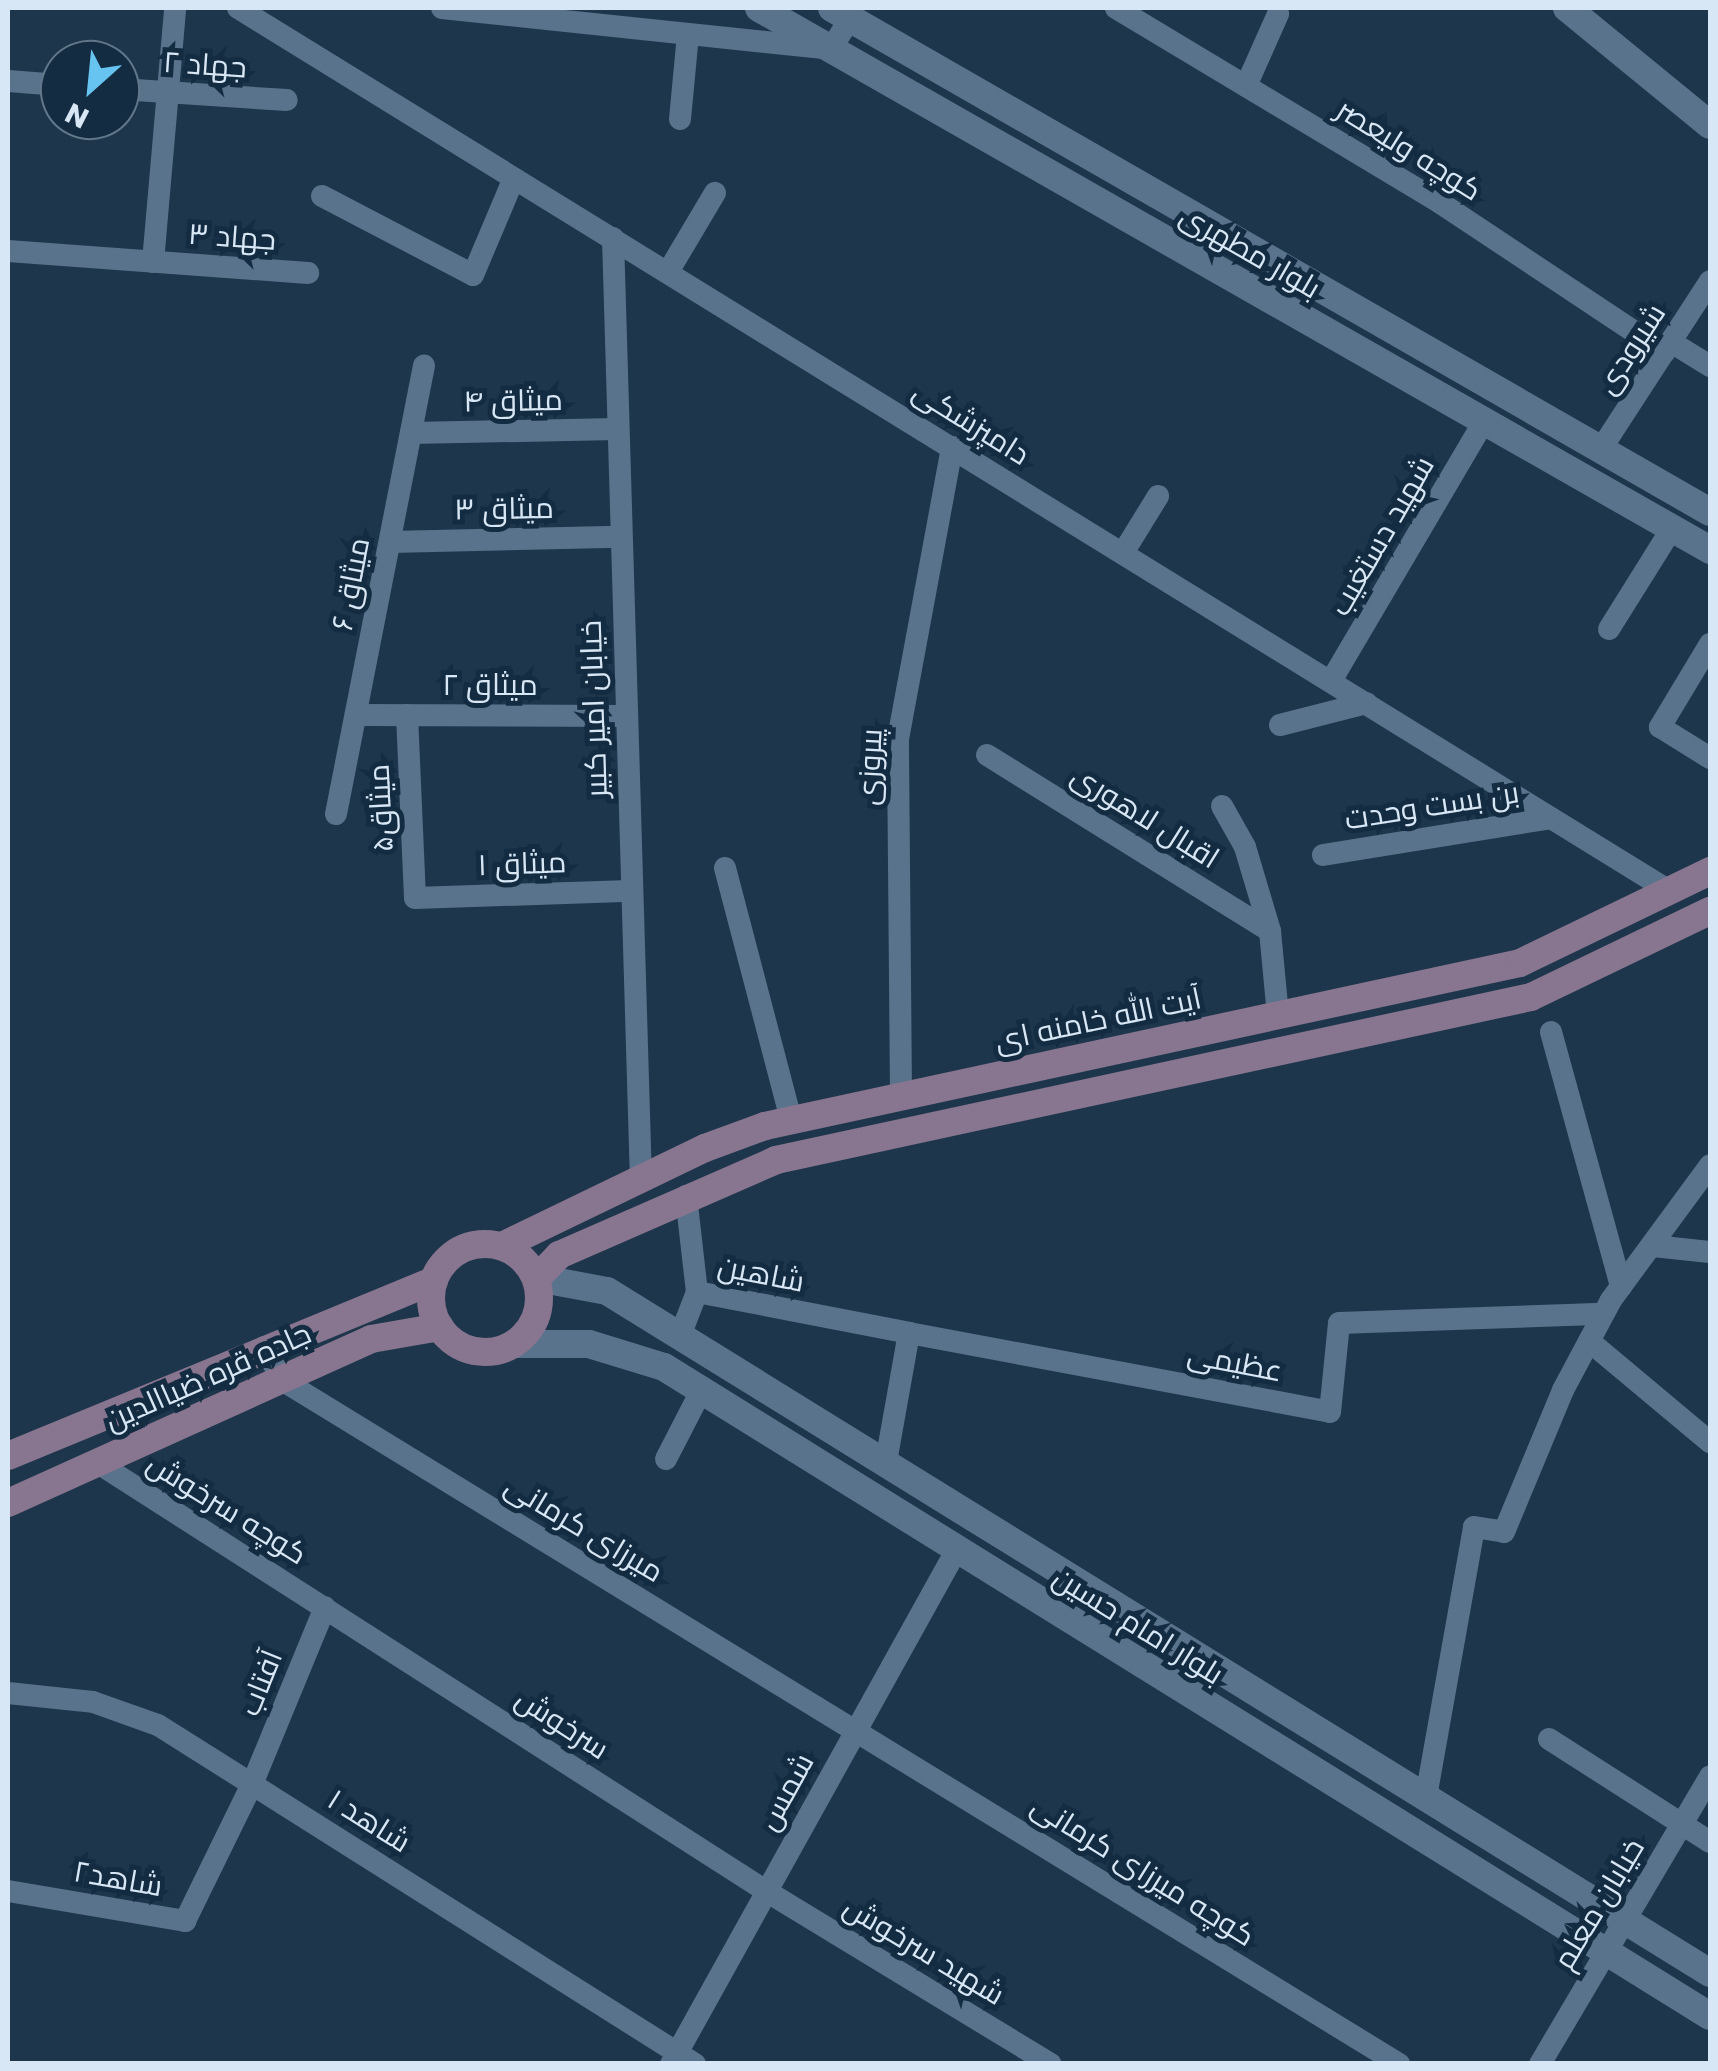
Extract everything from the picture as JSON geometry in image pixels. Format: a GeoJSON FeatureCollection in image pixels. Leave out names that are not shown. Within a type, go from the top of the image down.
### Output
{"type":"FeatureCollection","features":[{"type":"Feature","properties":{"kind":"main road","name":"آیت الله خامنه ای"},"geometry":{"type":"LineString","coordinates":[[502,1246],[705,1148],[791,1120],[1520,964],[1710,871]]}},
{"type":"Feature","properties":{"kind":"main road"},"geometry":{"type":"LineString","coordinates":[[536,1278],[560,1255],[686,1196],[776,1160],[1531,997],[1708,914]]}},
{"type":"Feature","properties":{"kind":"main road"},"geometry":{"type":"LineString","coordinates":[[469,1246],[502,1246],[536,1278],[537,1315],[514,1344],[499,1350],[466,1348],[440,1327],[431,1296],[434,1280],[469,1246]]}},
{"type":"Feature","properties":{"kind":"main road","name":"جاده قره ضیاالدین"},"geometry":{"type":"LineString","coordinates":[[8,1456],[264,1346],[434,1280]]}},
{"type":"Feature","properties":{"kind":"main road","name":"جاده قره ضیاالدین"},"geometry":{"type":"LineString","coordinates":[[8,1503],[370,1340],[440,1327]]}},
{"type":"Feature","properties":{"kind":"street","name":"جهاد ۳"},"geometry":{"type":"LineString","coordinates":[[152,262],[175,8]]}},
{"type":"Feature","properties":{"kind":"street","name":"دامپزشکی"},"geometry":{"type":"LineString","coordinates":[[238,8],[1671,892]]}},
{"type":"Feature","properties":{"kind":"street"},"geometry":{"type":"LineString","coordinates":[[442,8],[832,49],[841,13]]}},
{"type":"Feature","properties":{"kind":"street","name":"بلوار مطهری"},"geometry":{"type":"LineString","coordinates":[[759,8],[1710,550]]}},
{"type":"Feature","properties":{"kind":"street","name":"کوچه ولیعصر"},"geometry":{"type":"LineString","coordinates":[[1116,8],[1668,347],[1710,366]]}},
{"type":"Feature","properties":{"kind":"street"},"geometry":{"type":"LineString","coordinates":[[1567,8],[1710,125]]}},
{"type":"Feature","properties":{"kind":"street","name":"بلوار مطهری"},"geometry":{"type":"LineString","coordinates":[[841,13],[1710,512]]}},
{"type":"Feature","properties":{"kind":"street"},"geometry":{"type":"LineString","coordinates":[[1246,86],[1278,14]]}},
{"type":"Feature","properties":{"kind":"street"},"geometry":{"type":"LineString","coordinates":[[680,119],[688,34]]}},
{"type":"Feature","properties":{"kind":"street"},"geometry":{"type":"LineString","coordinates":[[8,82],[40,83]]}},
{"type":"Feature","properties":{"kind":"street","name":"جهاد ۲"},"geometry":{"type":"LineString","coordinates":[[140,90],[287,100]]}},
{"type":"Feature","properties":{"kind":"street"},"geometry":{"type":"LineString","coordinates":[[322,196],[473,274],[514,178]]}},
{"type":"Feature","properties":{"kind":"street"},"geometry":{"type":"LineString","coordinates":[[668,272],[715,193]]}},
{"type":"Feature","properties":{"kind":"street"},"geometry":{"type":"LineString","coordinates":[[1176,247],[1196,217]]}},
{"type":"Feature","properties":{"kind":"street","name":"خیابان امیر کبیر"},"geometry":{"type":"LineString","coordinates":[[613,238],[623,716],[641,1179]]}},
{"type":"Feature","properties":{"kind":"street","name":"جهاد ۳"},"geometry":{"type":"LineString","coordinates":[[8,251],[308,273]]}},
{"type":"Feature","properties":{"kind":"street","name":"شیرودی"},"geometry":{"type":"LineString","coordinates":[[1601,449],[1710,282]]}},
{"type":"Feature","properties":{"kind":"street","name":"میثاق ۶"},"geometry":{"type":"LineString","coordinates":[[336,814],[424,366]]}},
{"type":"Feature","properties":{"kind":"street","name":"شهید دستغیب"},"geometry":{"type":"LineString","coordinates":[[1331,681],[1484,422]]}},
{"type":"Feature","properties":{"kind":"street","name":"میثاق ۴"},"geometry":{"type":"LineString","coordinates":[[411,433],[617,429]]}},
{"type":"Feature","properties":{"kind":"street","name":"پیروزی"},"geometry":{"type":"LineString","coordinates":[[901,1094],[898,739],[952,447]]}},
{"type":"Feature","properties":{"kind":"street"},"geometry":{"type":"LineString","coordinates":[[1123,553],[1158,496]]}},
{"type":"Feature","properties":{"kind":"street"},"geometry":{"type":"LineString","coordinates":[[1609,629],[1672,528]]}},
{"type":"Feature","properties":{"kind":"street","name":"میثاق ۳"},"geometry":{"type":"LineString","coordinates":[[390,542],[619,537]]}},
{"type":"Feature","properties":{"kind":"street"},"geometry":{"type":"LineString","coordinates":[[1710,644],[1660,727],[1710,758]]}},
{"type":"Feature","properties":{"kind":"street"},"geometry":{"type":"LineString","coordinates":[[1280,725],[1366,703]]}},
{"type":"Feature","properties":{"kind":"street","name":"میثاق ۲"},"geometry":{"type":"LineString","coordinates":[[357,715],[623,716]]}},
{"type":"Feature","properties":{"kind":"street","name":"میثاق۵"},"geometry":{"type":"LineString","coordinates":[[407,715],[416,898]]}},
{"type":"Feature","properties":{"kind":"street","name":"اقبال لاهوری"},"geometry":{"type":"LineString","coordinates":[[987,755],[1270,932]]}},
{"type":"Feature","properties":{"kind":"street"},"geometry":{"type":"LineString","coordinates":[[1222,806],[1246,847],[1270,932],[1278,1015]]}},
{"type":"Feature","properties":{"kind":"street","name":"بن بست وحدت"},"geometry":{"type":"LineString","coordinates":[[1323,854],[1551,818]]}},
{"type":"Feature","properties":{"kind":"street"},"geometry":{"type":"LineString","coordinates":[[725,868],[791,1120]]}},
{"type":"Feature","properties":{"kind":"street","name":"میثاق ۱"},"geometry":{"type":"LineString","coordinates":[[416,898],[630,891]]}},
{"type":"Feature","properties":{"kind":"street"},"geometry":{"type":"LineString","coordinates":[[1551,1032],[1621,1287]]}},
{"type":"Feature","properties":{"kind":"street"},"geometry":{"type":"LineString","coordinates":[[1426,1797],[1474,1527],[1504,1532],[1604,1314],[1710,1164]]}},
{"type":"Feature","properties":{"kind":"street","name":"شاهین"},"geometry":{"type":"LineString","coordinates":[[686,1196],[697,1292],[909,1333]]}},
{"type":"Feature","properties":{"kind":"street"},"geometry":{"type":"LineString","coordinates":[[1653,1246],[1710,1252]]}},
{"type":"Feature","properties":{"kind":"street","name":"بلوار امام حسین"},"geometry":{"type":"LineString","coordinates":[[536,1278],[607,1292],[1710,1973]]}},
{"type":"Feature","properties":{"kind":"street"},"geometry":{"type":"LineString","coordinates":[[680,1336],[697,1292]]}},
{"type":"Feature","properties":{"kind":"street","name":"عظیمی"},"geometry":{"type":"LineString","coordinates":[[909,1333],[1330,1412],[1338,1323],[1604,1314]]}},
{"type":"Feature","properties":{"kind":"street"},"geometry":{"type":"LineString","coordinates":[[886,1462],[909,1333]]}},
{"type":"Feature","properties":{"kind":"street"},"geometry":{"type":"LineString","coordinates":[[1589,1342],[1710,1442]]}},
{"type":"Feature","properties":{"kind":"street","name":"بلوار امام حسین"},"geometry":{"type":"LineString","coordinates":[[514,1344],[589,1344],[664,1368],[1710,2016]]}},
{"type":"Feature","properties":{"kind":"street"},"geometry":{"type":"LineString","coordinates":[[264,1346],[282,1380]]}},
{"type":"Feature","properties":{"kind":"street","name":"میرزای کرمانی"},"geometry":{"type":"LineString","coordinates":[[282,1380],[856,1729]]}},
{"type":"Feature","properties":{"kind":"street"},"geometry":{"type":"LineString","coordinates":[[666,1459],[702,1391]]}},
{"type":"Feature","properties":{"kind":"street","name":"کوچه سرخوش"},"geometry":{"type":"LineString","coordinates":[[98,1463],[325,1607]]}},
{"type":"Feature","properties":{"kind":"street","name":"شمس"},"geometry":{"type":"LineString","coordinates":[[681,2060],[766,1891],[956,1551]]}},
{"type":"Feature","properties":{"kind":"street","name":"آفتاب"},"geometry":{"type":"LineString","coordinates":[[253,1782],[325,1607]]}},
{"type":"Feature","properties":{"kind":"street","name":"سرخوش"},"geometry":{"type":"LineString","coordinates":[[325,1607],[766,1891]]}},
{"type":"Feature","properties":{"kind":"street","name":"شاهد ۱"},"geometry":{"type":"LineString","coordinates":[[8,1692],[93,1702],[158,1724],[681,2060]]}},
{"type":"Feature","properties":{"kind":"street","name":"کوچه میرزای کرمانی"},"geometry":{"type":"LineString","coordinates":[[856,1729],[1399,2064]]}},
{"type":"Feature","properties":{"kind":"street"},"geometry":{"type":"LineString","coordinates":[[1549,1740],[1710,1842]]}},
{"type":"Feature","properties":{"kind":"street","name":"خیابان معلم"},"geometry":{"type":"LineString","coordinates":[[1540,2064],[1710,1776]]}},
{"type":"Feature","properties":{"kind":"street","name":"شاهد۲"},"geometry":{"type":"LineString","coordinates":[[8,1891],[185,1921],[253,1782]]}},
{"type":"Feature","properties":{"kind":"street","name":"شهید سرخوش"},"geometry":{"type":"LineString","coordinates":[[766,1891],[1051,2064]]}}]}
